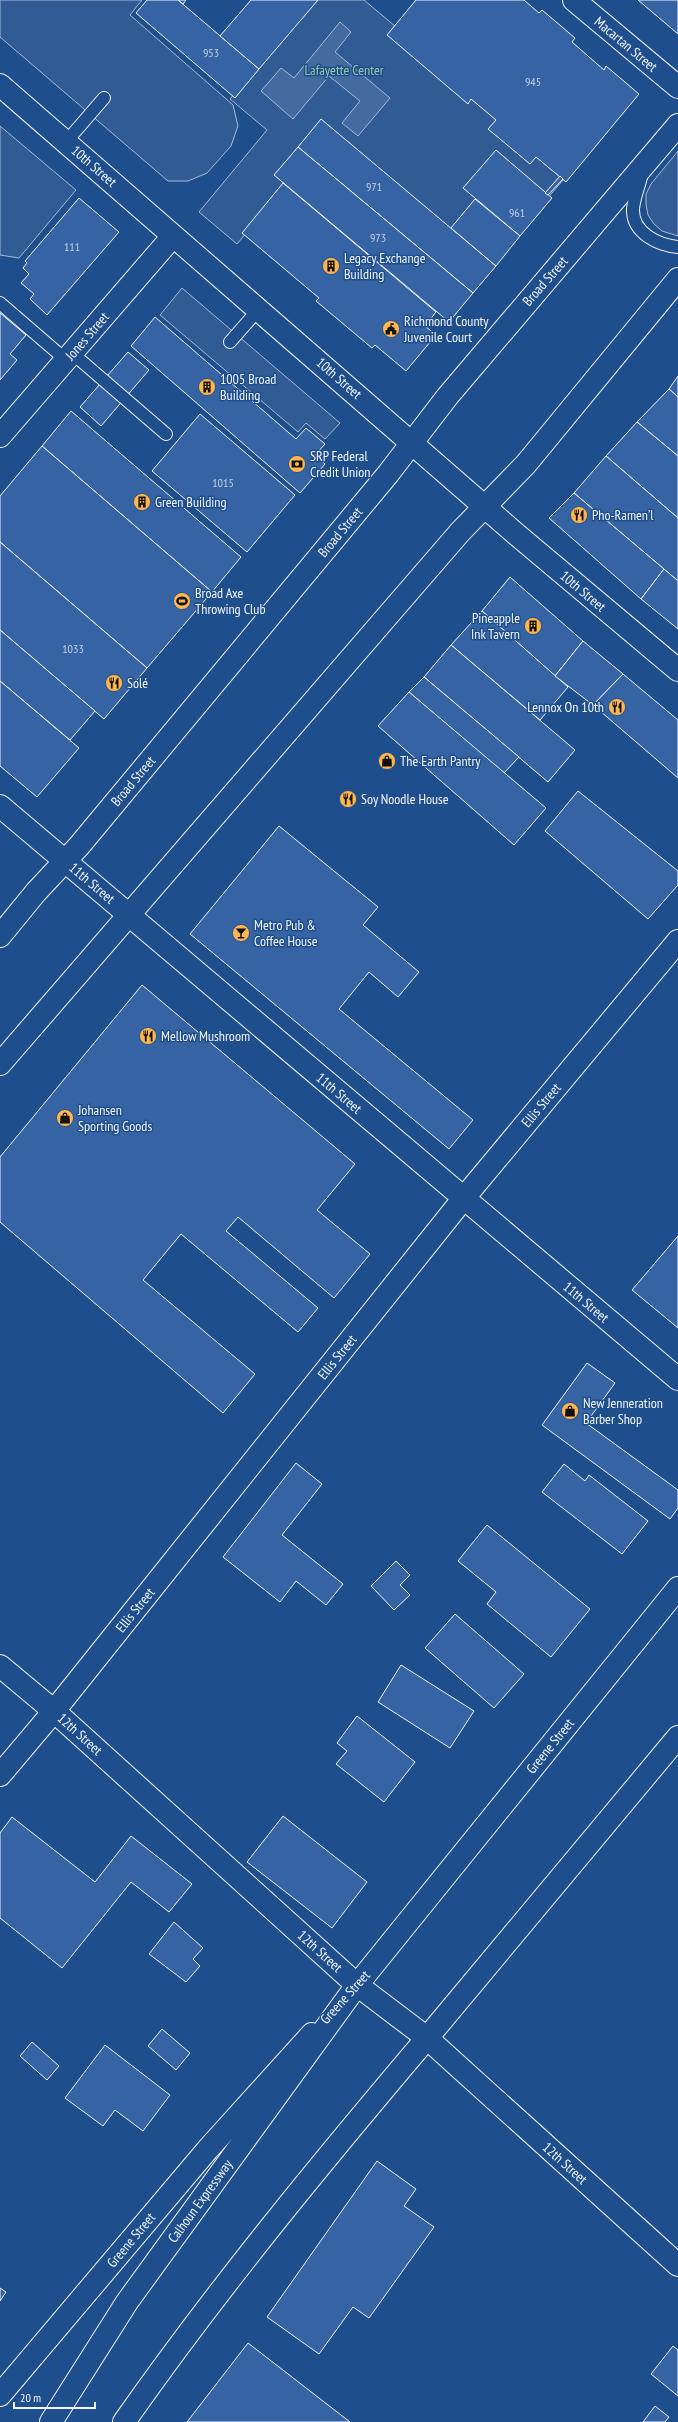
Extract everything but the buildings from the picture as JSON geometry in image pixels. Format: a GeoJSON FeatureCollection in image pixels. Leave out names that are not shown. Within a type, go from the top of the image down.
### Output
{"type":"FeatureCollection","features":[{"type":"Feature","properties":{"kind":"main road","name":"Macartan Street"},"geometry":{"type":"LineString","coordinates":[[574,0],[678,87]]}},
{"type":"Feature","properties":{"kind":"main road","name":"10th Street"},"geometry":{"type":"LineString","coordinates":[[0,85],[485,506],[678,670]]}},
{"type":"Feature","properties":{"kind":"main road","name":"Broad Street"},"geometry":{"type":"LineString","coordinates":[[2,931],[65,861],[412,442],[468,371],[678,125]]}},
{"type":"Feature","properties":{"kind":"main road","name":"Jones Street"},"geometry":{"type":"LineString","coordinates":[[0,436],[173,236]]}},
{"type":"Feature","properties":{"kind":"main road"},"geometry":{"type":"LineString","coordinates":[[0,1064],[450,544],[526,464],[678,279]]}},
{"type":"Feature","properties":{"kind":"main road","name":"11th Street"},"geometry":{"type":"LineString","coordinates":[[0,806],[678,1379]]}},
{"type":"Feature","properties":{"kind":"main road","name":"Ellis Street"},"geometry":{"type":"LineString","coordinates":[[0,1775],[54,1711],[464,1199],[678,941]]}},
{"type":"Feature","properties":{"kind":"main road","name":"Greene Street"},"geometry":{"type":"LineString","coordinates":[[0,2395],[208,2148],[357,1985],[678,1588]]}},
{"type":"Feature","properties":{"kind":"main road","name":"12th Street"},"geometry":{"type":"LineString","coordinates":[[0,1666],[54,1711],[357,1985],[427,2038],[678,2265]]}},
{"type":"Feature","properties":{"kind":"main road"},"geometry":{"type":"LineString","coordinates":[[124,2422],[180,2343],[346,2133],[678,1737]]}},
{"type":"Feature","properties":{"kind":"main road","name":"Calhoun Expressway"},"geometry":{"type":"LineString","coordinates":[[51,2422],[126,2302],[357,1985]]}},
{"type":"Feature","properties":{"kind":"lane"},"geometry":{"type":"LineString","coordinates":[[66,142],[104,98]]}},
{"type":"Feature","properties":{"kind":"lane"},"geometry":{"type":"LineString","coordinates":[[644,166],[633,209],[634,220],[647,237],[664,246],[678,247]]}},
{"type":"Feature","properties":{"kind":"lane"},"geometry":{"type":"LineString","coordinates":[[0,303],[166,434]]}},
{"type":"Feature","properties":{"kind":"lane"},"geometry":{"type":"LineString","coordinates":[[230,342],[258,310]]}},
{"type":"Feature","properties":{"kind":"shaded area"},"geometry":{"type":"Polygon","coordinates":[[[0,0],[142,0],[130,15],[233,105],[238,126],[231,146],[207,173],[188,181],[168,181],[0,37],[0,0]]]}},
{"type":"Feature","properties":{"kind":"shaded area","name":"Lafayette Center"},"geometry":{"type":"Polygon","coordinates":[[[313,0],[364,0],[569,173],[546,200],[507,167],[449,236],[328,135],[237,244],[199,212],[267,130],[230,99],[313,0]]]}},
{"type":"Feature","properties":{"kind":"shaded area"},"geometry":{"type":"Polygon","coordinates":[[[340,22],[351,32],[335,52],[390,98],[358,136],[342,123],[360,101],[329,76],[293,119],[261,91],[281,68],[294,78],[340,22]]]}},
{"type":"Feature","properties":{"kind":"shaded area"},"geometry":{"type":"Polygon","coordinates":[[[0,126],[76,190],[19,258],[0,255],[0,126]]]}},
{"type":"Feature","properties":{"kind":"shaded area"},"geometry":{"type":"Polygon","coordinates":[[[678,151],[678,236],[662,231],[654,224],[648,215],[646,194],[651,184],[678,151]]]}},
{"type":"Feature","properties":{"kind":"shaded area"},"geometry":{"type":"Polygon","coordinates":[[[182,288],[340,423],[325,439],[306,423],[298,432],[160,315],[182,288]]]}},
{"type":"Feature","properties":{"kind":"place","name":"Legacy Exchange Building"},"geometry":{"type":"Point","coordinates":[331,266]}},
{"type":"Feature","properties":{"kind":"place","name":"Richmond County Juvenile Court"},"geometry":{"type":"Point","coordinates":[391,329]}},
{"type":"Feature","properties":{"kind":"place","name":"1005 Broad Building"},"geometry":{"type":"Point","coordinates":[207,387]}},
{"type":"Feature","properties":{"kind":"place","name":"SRP Federal Credit Union"},"geometry":{"type":"Point","coordinates":[297,464]}},
{"type":"Feature","properties":{"kind":"place","name":"Green Building"},"geometry":{"type":"Point","coordinates":[142,502]}},
{"type":"Feature","properties":{"kind":"place","name":"Pho-Ramen’l"},"geometry":{"type":"Point","coordinates":[579,515]}},
{"type":"Feature","properties":{"kind":"place","name":"Broad Axe Throwing Club"},"geometry":{"type":"Point","coordinates":[182,601]}},
{"type":"Feature","properties":{"kind":"place","name":"Pineapple Ink Tavern"},"geometry":{"type":"Point","coordinates":[533,626]}},
{"type":"Feature","properties":{"kind":"place","name":"Solé"},"geometry":{"type":"Point","coordinates":[114,683]}},
{"type":"Feature","properties":{"kind":"place","name":"Lennox On 10th"},"geometry":{"type":"Point","coordinates":[617,707]}},
{"type":"Feature","properties":{"kind":"place","name":"The Earth Pantry"},"geometry":{"type":"Point","coordinates":[387,761]}},
{"type":"Feature","properties":{"kind":"place","name":"Soy Noodle House"},"geometry":{"type":"Point","coordinates":[348,799]}},
{"type":"Feature","properties":{"kind":"place","name":"Metro Pub & Coffee House"},"geometry":{"type":"Point","coordinates":[241,933]}},
{"type":"Feature","properties":{"kind":"place","name":"Mellow Mushroom"},"geometry":{"type":"Point","coordinates":[148,1036]}},
{"type":"Feature","properties":{"kind":"place","name":"Johansen Sporting Goods"},"geometry":{"type":"Point","coordinates":[65,1118]}},
{"type":"Feature","properties":{"kind":"place","name":"New Jenneration Barber Shop"},"geometry":{"type":"Point","coordinates":[570,1411]}}]}
